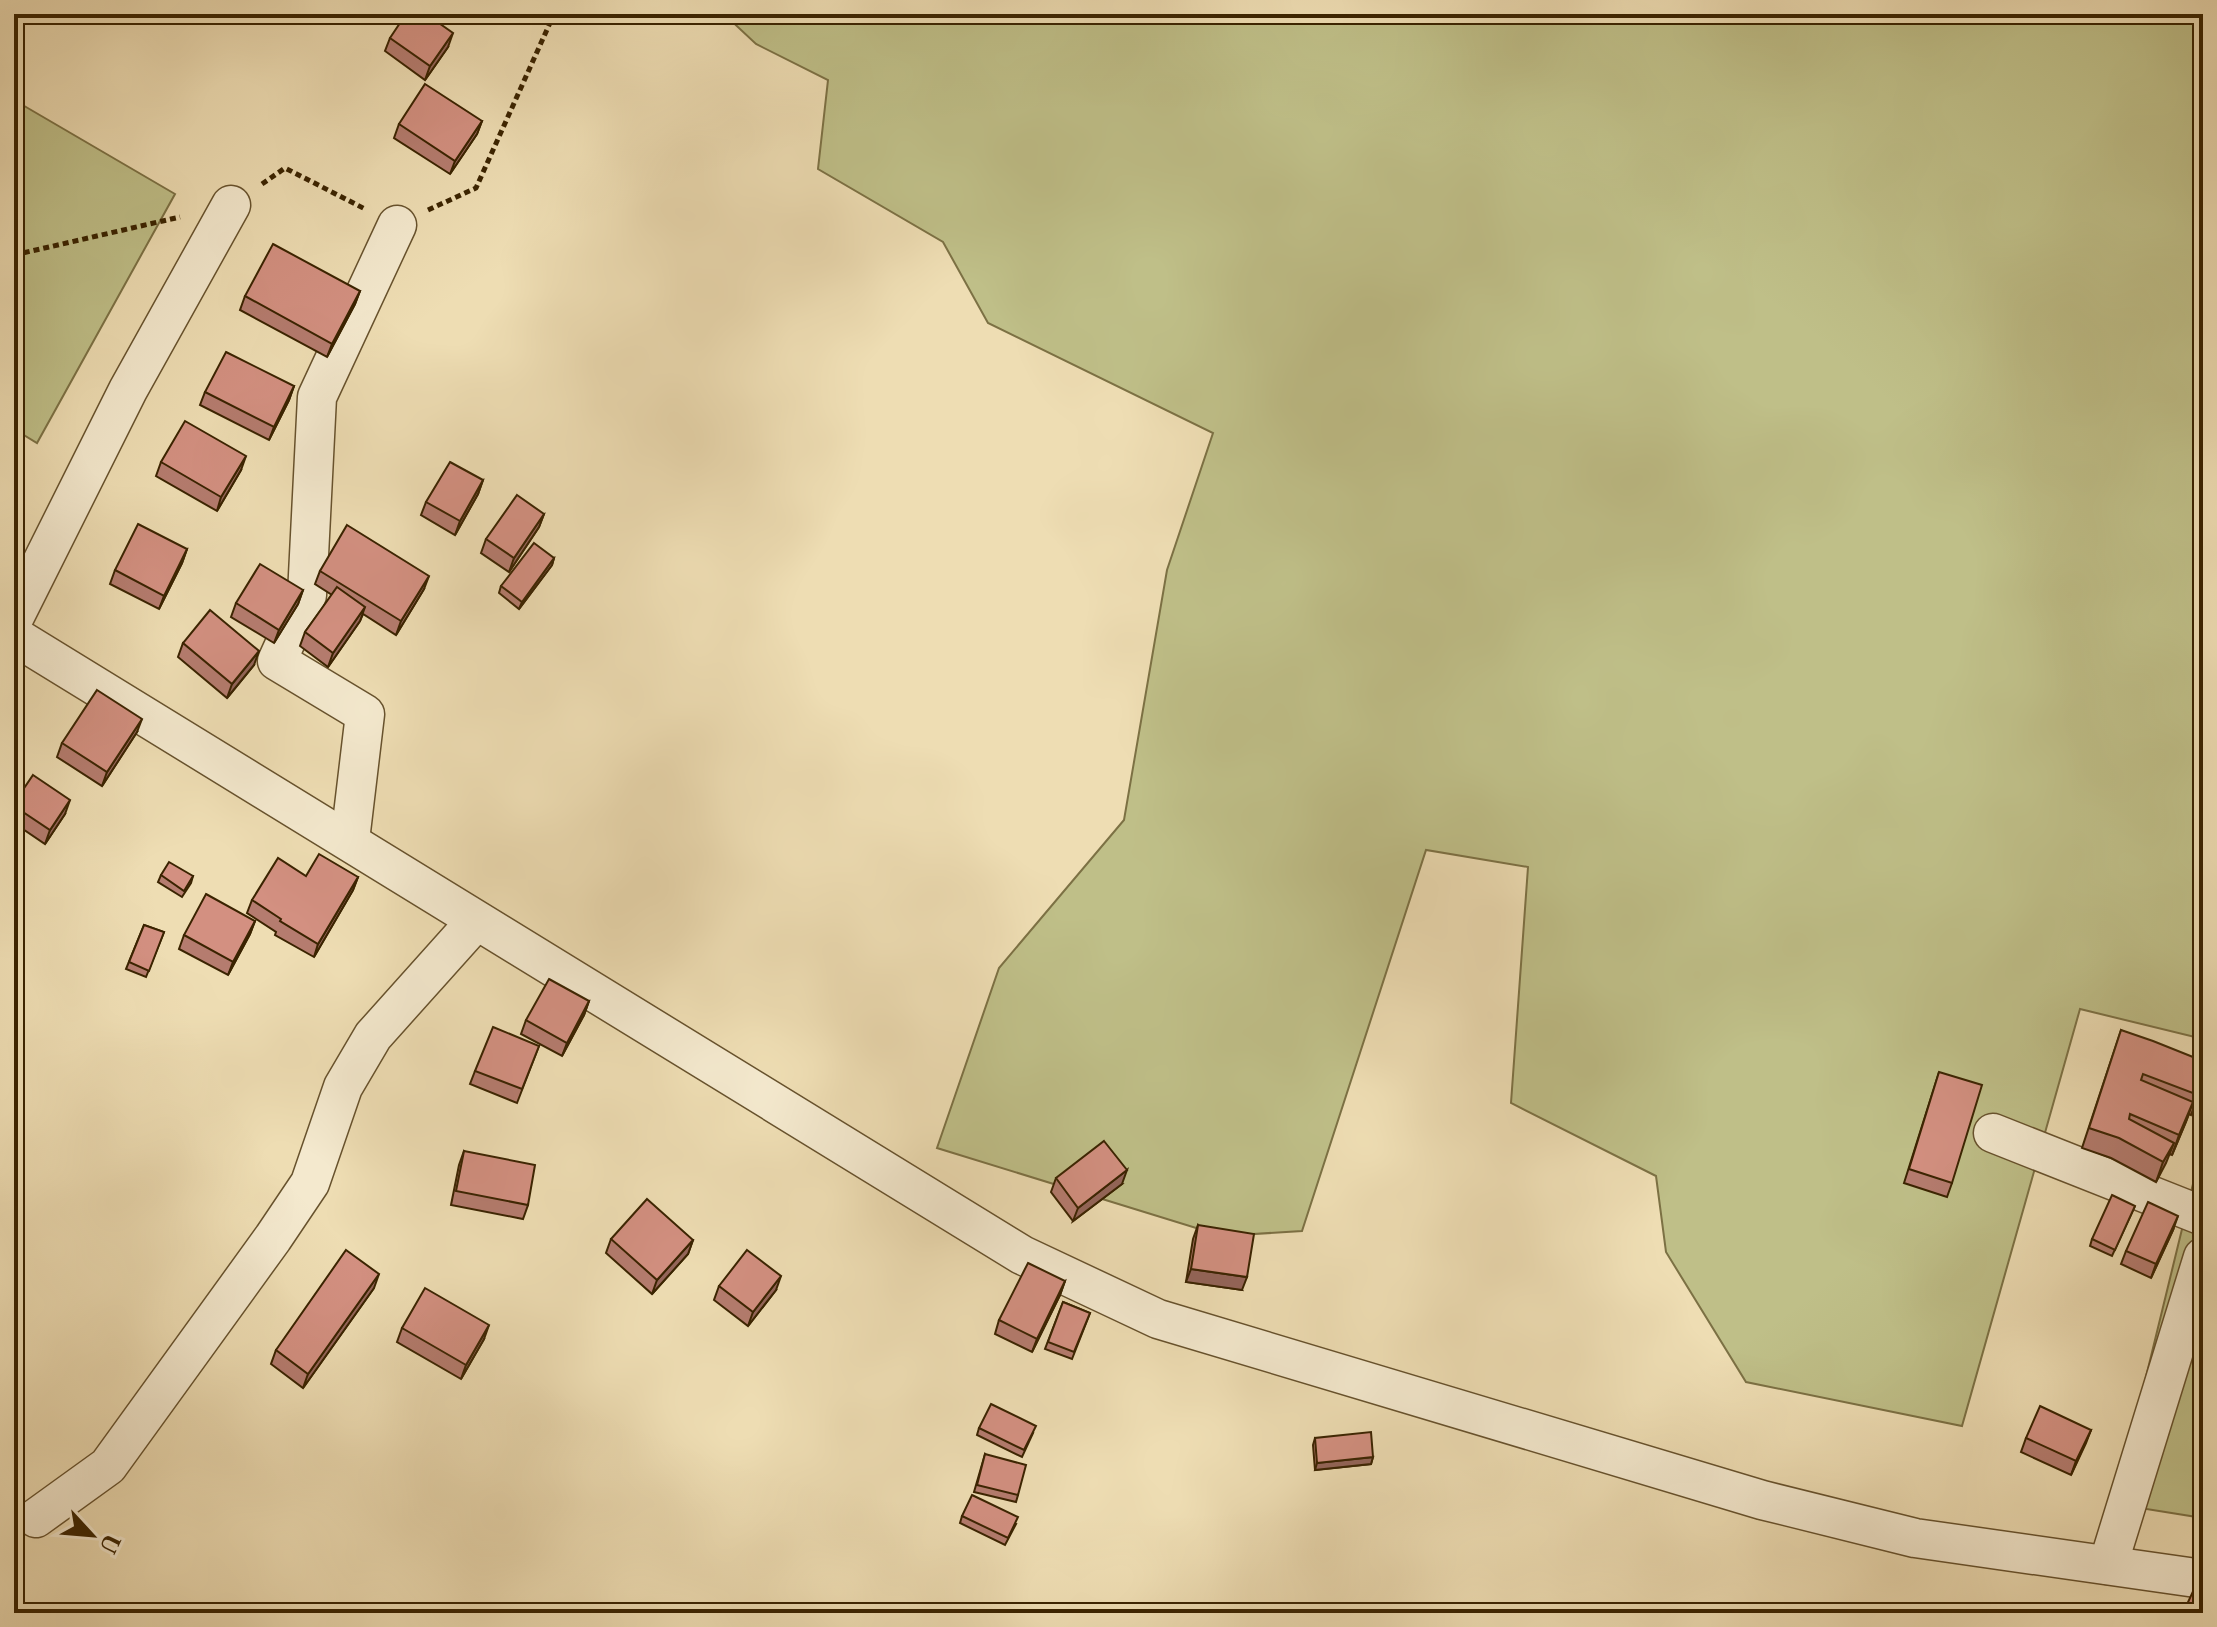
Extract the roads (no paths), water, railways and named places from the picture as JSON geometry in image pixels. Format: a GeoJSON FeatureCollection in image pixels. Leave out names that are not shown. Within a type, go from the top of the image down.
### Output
{"type":"FeatureCollection","features":[{"type":"Feature","properties":{"kind":"street"},"geometry":{"type":"LineString","coordinates":[[14,618],[128,390],[231,205]]}},
{"type":"Feature","properties":{"kind":"street"},"geometry":{"type":"LineString","coordinates":[[350,840],[365,714],[277,661],[307,595],[317,397],[397,225]]}},
{"type":"Feature","properties":{"kind":"street"},"geometry":{"type":"LineString","coordinates":[[14,636],[1022,1255],[1158,1319],[1762,1500],[1915,1538],[2203,1579]]}},
{"type":"Feature","properties":{"kind":"street"},"geometry":{"type":"LineString","coordinates":[[36,1518],[108,1466],[310,1183],[343,1087],[373,1036],[476,921]]}},
{"type":"Feature","properties":{"kind":"street"},"geometry":{"type":"LineString","coordinates":[[1993,1133],[2203,1216]]}},
{"type":"Feature","properties":{"kind":"street"},"geometry":{"type":"LineString","coordinates":[[2108,1565],[2203,1257]]}}]}
